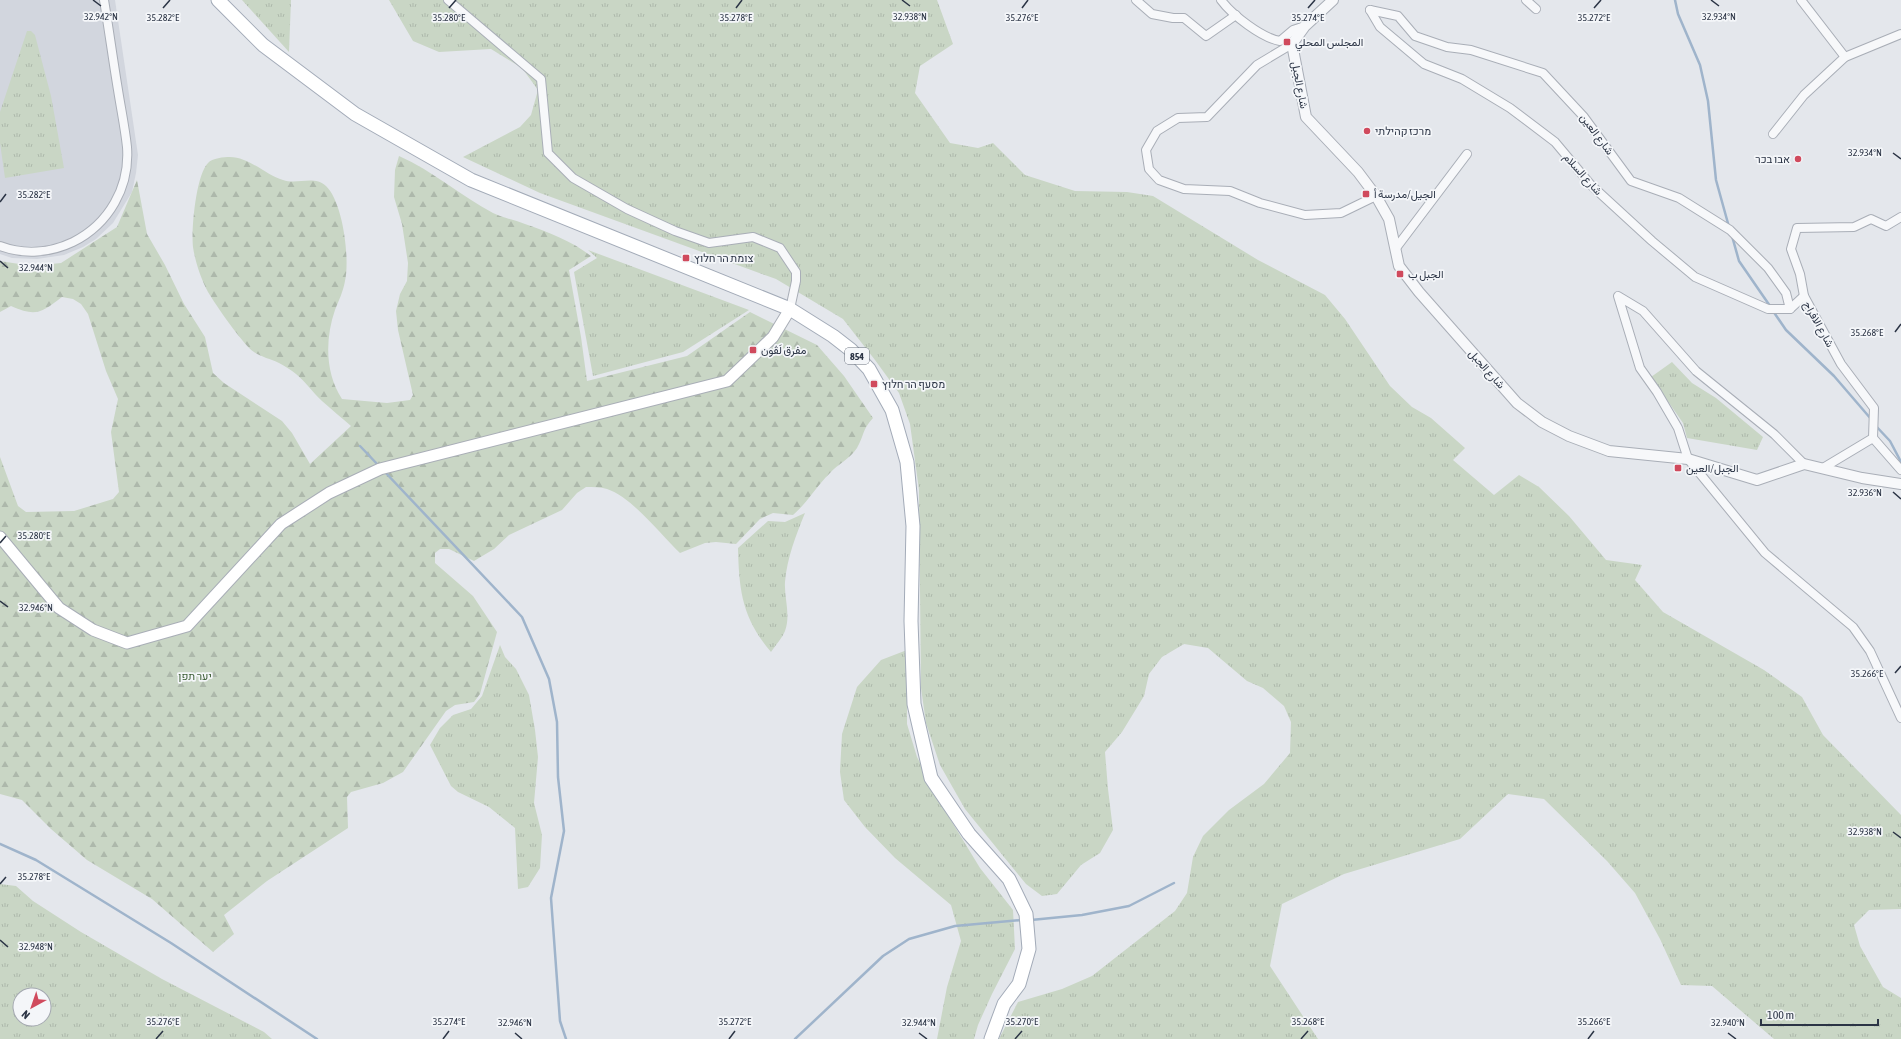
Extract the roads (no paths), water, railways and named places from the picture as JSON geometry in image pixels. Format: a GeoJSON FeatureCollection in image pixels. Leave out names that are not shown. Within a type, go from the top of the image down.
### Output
{"type":"FeatureCollection","features":[{"type":"Feature","properties":{"kind":"main road","name":"854"},"geometry":{"type":"LineString","coordinates":[[218,0],[264,44],[355,114],[471,180],[790,309],[833,336],[851,350],[869,369],[892,410],[907,462],[913,526],[911,621],[914,704],[931,778],[968,834],[1009,879],[1026,914],[1029,949],[1019,984],[1004,1004],[991,1039]]}},
{"type":"Feature","properties":{"kind":"main road"},"geometry":{"type":"LineString","coordinates":[[0,537],[59,608],[93,630],[127,643],[187,626],[282,524],[329,493],[380,469],[726,381],[773,337],[790,309]]}},
{"type":"Feature","properties":{"kind":"street"},"geometry":{"type":"LineString","coordinates":[[0,246],[12,250],[37,252],[62,247],[84,236],[103,220],[117,200],[126,176],[127,148],[104,0]]}},
{"type":"Feature","properties":{"kind":"street"},"geometry":{"type":"LineString","coordinates":[[448,0],[541,79],[548,153],[573,178],[627,209],[675,231],[709,243],[753,237],[780,248],[796,272],[796,282],[790,309]]}},
{"type":"Feature","properties":{"kind":"street"},"geometry":{"type":"LineString","coordinates":[[1136,0],[1152,14],[1184,18],[1206,36],[1236,15]]}},
{"type":"Feature","properties":{"kind":"street"},"geometry":{"type":"LineString","coordinates":[[1221,0],[1226,7],[1236,15],[1270,39],[1280,41],[1293,30],[1305,26]]}},
{"type":"Feature","properties":{"kind":"street"},"geometry":{"type":"LineString","coordinates":[[1333,0],[1305,26],[1292,44],[1257,65],[1207,117],[1178,118],[1157,131],[1146,150],[1149,169],[1159,180],[1184,189],[1230,191],[1260,203],[1305,215],[1342,213],[1376,196]]}},
{"type":"Feature","properties":{"kind":"street"},"geometry":{"type":"LineString","coordinates":[[1526,0],[1536,9]]}},
{"type":"Feature","properties":{"kind":"street"},"geometry":{"type":"LineString","coordinates":[[1801,0],[1844,57]]}},
{"type":"Feature","properties":{"kind":"street","name":"شارع العين"},"geometry":{"type":"LineString","coordinates":[[1370,10],[1398,16],[1415,36],[1447,47],[1471,50],[1543,73],[1584,117],[1632,181],[1679,198],[1730,230],[1768,268],[1786,293],[1790,309]]}},
{"type":"Feature","properties":{"kind":"street","name":"شارع السلام"},"geometry":{"type":"LineString","coordinates":[[1370,10],[1380,27],[1424,64],[1462,79],[1510,108],[1555,142],[1591,185],[1652,241],[1695,277],[1768,309],[1790,309]]}},
{"type":"Feature","properties":{"kind":"street"},"geometry":{"type":"LineString","coordinates":[[1773,134],[1804,95],[1844,57],[1901,34]]}},
{"type":"Feature","properties":{"kind":"street","name":"شارع الجبل"},"geometry":{"type":"LineString","coordinates":[[1292,44],[1306,117],[1358,172],[1376,196],[1389,220],[1400,266],[1419,292],[1517,403],[1542,422],[1569,436],[1609,451],[1688,459],[1757,480],[1804,464]]}},
{"type":"Feature","properties":{"kind":"street"},"geometry":{"type":"LineString","coordinates":[[1396,248],[1467,154]]}},
{"type":"Feature","properties":{"kind":"street","name":"شارع الافراح"},"geometry":{"type":"LineString","coordinates":[[1873,438],[1874,408],[1841,364],[1804,296],[1800,274],[1791,249],[1798,228],[1854,226],[1871,219],[1886,226],[1901,217]]}},
{"type":"Feature","properties":{"kind":"street"},"geometry":{"type":"LineString","coordinates":[[1901,484],[1862,478],[1804,464],[1774,434],[1696,371],[1643,311],[1618,296],[1640,368],[1657,392],[1678,428],[1688,459],[1765,553],[1853,627],[1870,651],[1901,718]]}},
{"type":"Feature","properties":{"kind":"street"},"geometry":{"type":"LineString","coordinates":[[1790,309],[1804,296]]}},
{"type":"Feature","properties":{"kind":"street"},"geometry":{"type":"LineString","coordinates":[[1823,468],[1873,438],[1901,470]]}},
{"type":"Feature","properties":{"kind":"waterway"},"geometry":{"type":"LineString","coordinates":[[1675,0],[1678,14],[1700,65],[1708,101],[1716,180],[1729,227]]}},
{"type":"Feature","properties":{"kind":"waterway"},"geometry":{"type":"LineString","coordinates":[[1732,236],[1739,261],[1770,306]]}},
{"type":"Feature","properties":{"kind":"waterway"},"geometry":{"type":"LineString","coordinates":[[1773,311],[1786,330],[1834,376],[1871,419]]}},
{"type":"Feature","properties":{"kind":"waterway"},"geometry":{"type":"LineString","coordinates":[[1875,425],[1890,441],[1901,462]]}},
{"type":"Feature","properties":{"kind":"waterway"},"geometry":{"type":"LineString","coordinates":[[360,446],[379,466]]}},
{"type":"Feature","properties":{"kind":"waterway"},"geometry":{"type":"LineString","coordinates":[[384,471],[522,617],[549,679],[557,722],[558,777],[564,831],[551,898],[560,1021],[566,1039]]}},
{"type":"Feature","properties":{"kind":"waterway"},"geometry":{"type":"LineString","coordinates":[[0,844],[36,860],[171,943],[317,1039]]}},
{"type":"Feature","properties":{"kind":"waterway"},"geometry":{"type":"LineString","coordinates":[[1031,920],[1082,915],[1129,906],[1174,883]]}},
{"type":"Feature","properties":{"kind":"waterway"},"geometry":{"type":"LineString","coordinates":[[795,1039],[883,956],[909,939],[955,926],[1022,920]]}},
{"type":"Feature","properties":{"kind":"place","name":"المجلس المحلي"},"geometry":{"type":"Point","coordinates":[1287,42]}},
{"type":"Feature","properties":{"kind":"place","name":"מרכז קהילתי"},"geometry":{"type":"Point","coordinates":[1367,131]}},
{"type":"Feature","properties":{"kind":"place","name":"אבו בכר"},"geometry":{"type":"Point","coordinates":[1798,159]}},
{"type":"Feature","properties":{"kind":"place","name":"الجيل/مدرسة أ"},"geometry":{"type":"Point","coordinates":[1366,194]}},
{"type":"Feature","properties":{"kind":"place","name":"צומת הר חלוץ"},"geometry":{"type":"Point","coordinates":[686,258]}},
{"type":"Feature","properties":{"kind":"place","name":"الجبل ب"},"geometry":{"type":"Point","coordinates":[1400,274]}},
{"type":"Feature","properties":{"kind":"place","name":"مفرق لَڤون"},"geometry":{"type":"Point","coordinates":[753,350]}},
{"type":"Feature","properties":{"kind":"place","name":"מסעף הר חלוץ"},"geometry":{"type":"Point","coordinates":[874,384]}},
{"type":"Feature","properties":{"kind":"place","name":"الجبل/العين"},"geometry":{"type":"Point","coordinates":[1678,468]}},
{"type":"Feature","properties":{"kind":"park label","name":"יער תפן"},"geometry":{"type":"Point","coordinates":[195,676]}}]}
